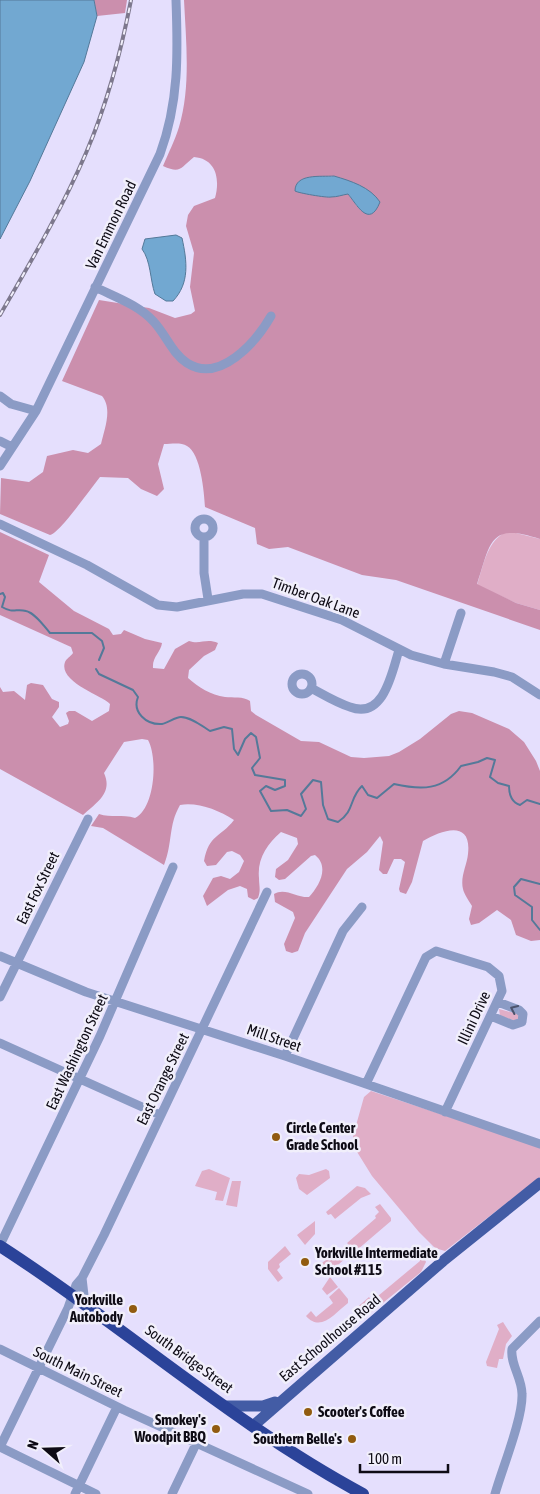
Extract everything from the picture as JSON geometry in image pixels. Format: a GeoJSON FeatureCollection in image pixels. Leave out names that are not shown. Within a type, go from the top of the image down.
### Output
{"type":"FeatureCollection","features":[{"type":"Feature","properties":{"kind":"highway","name":"South Bridge Street"},"geometry":{"type":"LineString","coordinates":[[0,1246],[85,1304],[253,1426],[357,1493]]}},
{"type":"Feature","properties":{"kind":"main road","name":"East Schoolhouse Road"},"geometry":{"type":"LineString","coordinates":[[253,1426],[364,1328],[540,1183]]}},
{"type":"Feature","properties":{"kind":"main road","name":"East Schoolhouse Road"},"geometry":{"type":"LineString","coordinates":[[227,1406],[264,1406],[280,1401]]}},
{"type":"Feature","properties":{"kind":"street","name":"Van Emmon Road"},"geometry":{"type":"LineString","coordinates":[[0,466],[36,411],[156,165],[170,125],[176,93],[178,64],[176,0]]}},
{"type":"Feature","properties":{"kind":"street"},"geometry":{"type":"LineString","coordinates":[[95,287],[141,310],[154,322],[177,354],[196,368],[209,369],[226,363],[247,348],[262,331],[271,316]]}},
{"type":"Feature","properties":{"kind":"street"},"geometry":{"type":"LineString","coordinates":[[0,396],[11,404],[36,411]]}},
{"type":"Feature","properties":{"kind":"street"},"geometry":{"type":"LineString","coordinates":[[0,441],[12,447]]}},
{"type":"Feature","properties":{"kind":"street","name":"Timber Oak Lane"},"geometry":{"type":"LineString","coordinates":[[0,524],[87,564],[158,605],[177,606],[252,593],[262,594],[342,620],[411,655],[444,664],[494,672],[512,677],[540,695]]}},
{"type":"Feature","properties":{"kind":"street"},"geometry":{"type":"LineString","coordinates":[[204,538],[204,573],[208,600]]}},
{"type":"Feature","properties":{"kind":"street"},"geometry":{"type":"LineString","coordinates":[[444,664],[461,613]]}},
{"type":"Feature","properties":{"kind":"street"},"geometry":{"type":"LineString","coordinates":[[311,688],[351,708],[363,710],[376,704],[384,694],[399,650]]}},
{"type":"Feature","properties":{"kind":"street","name":"East Fox Street"},"geometry":{"type":"LineString","coordinates":[[0,997],[88,819]]}},
{"type":"Feature","properties":{"kind":"street","name":"East Washington Street"},"geometry":{"type":"LineString","coordinates":[[0,1246],[80,1079],[173,866]]}},
{"type":"Feature","properties":{"kind":"street","name":"East Orange Street"},"geometry":{"type":"LineString","coordinates":[[0,1447],[39,1368],[76,1285],[82,1278],[267,892]]}},
{"type":"Feature","properties":{"kind":"street"},"geometry":{"type":"LineString","coordinates":[[285,1056],[343,931],[362,907]]}},
{"type":"Feature","properties":{"kind":"street","name":"Illini Drive"},"geometry":{"type":"LineString","coordinates":[[366,1084],[426,957],[436,951],[496,972],[502,985],[498,1002],[445,1112]]}},
{"type":"Feature","properties":{"kind":"street","name":"Mill Street"},"geometry":{"type":"LineString","coordinates":[[0,956],[51,979],[115,1002],[285,1056],[540,1144]]}},
{"type":"Feature","properties":{"kind":"street"},"geometry":{"type":"LineString","coordinates":[[491,1016],[513,1024],[522,1022],[523,1014],[519,1010],[498,1002]]}},
{"type":"Feature","properties":{"kind":"street"},"geometry":{"type":"LineString","coordinates":[[0,1043],[160,1115]]}},
{"type":"Feature","properties":{"kind":"street"},"geometry":{"type":"LineString","coordinates":[[82,1278],[85,1304]]}},
{"type":"Feature","properties":{"kind":"street"},"geometry":{"type":"LineString","coordinates":[[494,1494],[522,1405],[520,1378],[511,1355],[512,1349],[540,1321]]}},
{"type":"Feature","properties":{"kind":"street","name":"South Main Street"},"geometry":{"type":"LineString","coordinates":[[0,1348],[196,1444],[308,1494]]}},
{"type":"Feature","properties":{"kind":"street"},"geometry":{"type":"LineString","coordinates":[[77,1490],[118,1407]]}},
{"type":"Feature","properties":{"kind":"street"},"geometry":{"type":"LineString","coordinates":[[172,1494],[196,1444]]}},
{"type":"Feature","properties":{"kind":"street"},"geometry":{"type":"LineString","coordinates":[[0,1447],[77,1490],[96,1494]]}},
{"type":"Feature","properties":{"kind":"shaded area"},"geometry":{"type":"Polygon","coordinates":[[[94,0],[127,0],[125,13],[97,16],[94,0]]]}},
{"type":"Feature","properties":{"kind":"shaded area"},"geometry":{"type":"Polygon","coordinates":[[[184,0],[540,0],[540,539],[511,533],[501,535],[495,539],[486,557],[477,584],[516,603],[540,610],[540,630],[396,580],[362,575],[288,547],[269,549],[257,544],[255,528],[205,507],[199,465],[192,450],[182,444],[164,444],[158,464],[164,489],[157,496],[141,489],[128,478],[100,477],[67,519],[50,535],[0,514],[1,478],[29,482],[43,472],[47,456],[73,450],[88,453],[101,444],[107,420],[107,407],[102,396],[62,381],[99,300],[149,308],[175,318],[191,314],[195,311],[190,287],[194,253],[186,226],[188,215],[194,206],[215,198],[217,178],[212,166],[208,162],[194,157],[177,170],[163,166],[183,112],[187,64],[184,0]],[[334,176],[302,179],[313,191],[322,196],[348,194],[360,210],[364,212],[372,212],[377,208],[334,176]]]}},
{"type":"Feature","properties":{"kind":"shaded area"},"geometry":{"type":"Polygon","coordinates":[[[508,531],[540,539],[540,610],[516,603],[477,585],[484,561],[495,540],[508,531]]]}},
{"type":"Feature","properties":{"kind":"shaded area"},"geometry":{"type":"Polygon","coordinates":[[[0,532],[49,555],[39,582],[74,611],[109,629],[113,635],[121,634],[124,630],[145,639],[162,643],[153,668],[164,669],[175,649],[189,641],[218,643],[215,650],[204,656],[189,670],[188,678],[200,687],[215,694],[247,699],[250,701],[251,711],[256,715],[301,741],[319,742],[351,757],[389,756],[420,739],[451,714],[459,711],[472,713],[509,729],[524,742],[540,771],[540,940],[531,941],[516,935],[511,920],[497,910],[479,923],[471,925],[469,919],[472,906],[464,893],[462,885],[468,854],[468,843],[461,832],[454,830],[439,833],[423,841],[412,882],[406,894],[400,892],[399,889],[405,862],[401,859],[394,859],[387,874],[383,874],[379,870],[383,842],[380,836],[367,852],[347,869],[305,933],[298,951],[292,953],[286,951],[284,944],[295,918],[293,912],[275,902],[274,894],[287,892],[309,897],[319,882],[322,871],[322,865],[315,855],[311,856],[285,879],[279,880],[275,877],[276,869],[288,860],[298,844],[297,838],[281,832],[267,847],[261,858],[258,898],[254,900],[248,897],[247,889],[240,886],[228,890],[207,906],[203,896],[213,878],[221,876],[230,879],[239,872],[244,861],[240,855],[232,851],[227,852],[216,865],[207,866],[204,861],[212,841],[234,820],[208,808],[187,804],[180,805],[172,827],[169,849],[164,865],[103,828],[91,826],[99,814],[135,818],[142,813],[151,794],[154,770],[148,740],[124,742],[104,773],[106,780],[105,792],[83,815],[0,769],[0,687],[3,692],[14,691],[25,700],[27,685],[31,683],[43,685],[52,699],[59,702],[59,707],[52,717],[60,727],[68,724],[69,721],[66,713],[69,711],[75,711],[92,721],[109,711],[110,704],[81,687],[68,676],[65,662],[73,653],[71,647],[0,615],[0,532]]]}},
{"type":"Feature","properties":{"kind":"shaded area"},"geometry":{"type":"Polygon","coordinates":[[[499,1009],[518,1014],[520,1018],[516,1021],[500,1016],[499,1009]]]}},
{"type":"Feature","properties":{"kind":"shaded area"},"geometry":{"type":"Polygon","coordinates":[[[371,1091],[540,1147],[540,1177],[445,1251],[435,1248],[419,1232],[372,1176],[354,1147],[353,1136],[364,1097],[371,1091]]]}},
{"type":"Feature","properties":{"kind":"shaded area"},"geometry":{"type":"Polygon","coordinates":[[[209,1169],[230,1178],[223,1201],[215,1200],[217,1192],[195,1186],[202,1171],[209,1169]]]}},
{"type":"Feature","properties":{"kind":"shaded area"},"geometry":{"type":"Polygon","coordinates":[[[326,1169],[329,1171],[330,1178],[307,1195],[299,1189],[296,1178],[299,1174],[309,1175],[326,1169]]]}},
{"type":"Feature","properties":{"kind":"shaded area"},"geometry":{"type":"Polygon","coordinates":[[[232,1181],[241,1181],[237,1207],[226,1205],[232,1181]]]}},
{"type":"Feature","properties":{"kind":"shaded area"},"geometry":{"type":"Polygon","coordinates":[[[357,1186],[365,1188],[371,1194],[361,1198],[335,1219],[331,1214],[328,1215],[326,1212],[357,1186]]]}},
{"type":"Feature","properties":{"kind":"shaded area"},"geometry":{"type":"Polygon","coordinates":[[[380,1204],[391,1218],[391,1221],[357,1250],[353,1249],[347,1243],[376,1218],[375,1216],[379,1212],[375,1207],[380,1204]]]}},
{"type":"Feature","properties":{"kind":"shaded area"},"geometry":{"type":"Polygon","coordinates":[[[315,1221],[315,1234],[305,1245],[297,1235],[315,1221]]]}},
{"type":"Feature","properties":{"kind":"shaded area"},"geometry":{"type":"Polygon","coordinates":[[[285,1246],[291,1254],[279,1264],[280,1267],[277,1270],[283,1278],[278,1282],[268,1269],[268,1262],[285,1246]]]}},
{"type":"Feature","properties":{"kind":"shaded area"},"geometry":{"type":"Polygon","coordinates":[[[340,1248],[345,1252],[341,1256],[346,1258],[332,1270],[327,1268],[321,1274],[316,1268],[340,1248]]]}},
{"type":"Feature","properties":{"kind":"shaded area"},"geometry":{"type":"Polygon","coordinates":[[[422,1253],[426,1262],[421,1272],[368,1315],[353,1311],[369,1297],[372,1301],[420,1261],[419,1255],[422,1253]]]}},
{"type":"Feature","properties":{"kind":"shaded area"},"geometry":{"type":"Polygon","coordinates":[[[330,1277],[338,1287],[327,1295],[322,1289],[330,1277]]]}},
{"type":"Feature","properties":{"kind":"shaded area"},"geometry":{"type":"Polygon","coordinates":[[[339,1288],[348,1299],[348,1303],[333,1316],[328,1320],[317,1323],[306,1316],[311,1311],[316,1317],[333,1303],[329,1297],[339,1288]]]}},
{"type":"Feature","properties":{"kind":"shaded area"},"geometry":{"type":"Polygon","coordinates":[[[503,1322],[512,1336],[506,1344],[503,1359],[499,1359],[497,1368],[487,1366],[486,1362],[499,1329],[497,1325],[503,1322]]]}},
{"type":"Feature","properties":{"kind":"water"},"geometry":{"type":"Polygon","coordinates":[[[0,0],[94,0],[97,16],[84,62],[30,181],[0,239],[0,0]]]}},
{"type":"Feature","properties":{"kind":"water"},"geometry":{"type":"Polygon","coordinates":[[[316,176],[334,176],[353,182],[371,192],[380,202],[376,210],[371,214],[363,212],[348,194],[328,197],[295,191],[299,181],[304,179],[316,176]]]}},
{"type":"Feature","properties":{"kind":"water"},"geometry":{"type":"Polygon","coordinates":[[[176,235],[182,238],[184,247],[185,279],[173,301],[166,301],[155,294],[149,265],[142,249],[145,239],[176,235]]]}},
{"type":"Feature","properties":{"kind":"waterway"},"geometry":{"type":"LineString","coordinates":[[0,594],[3,593],[5,597],[2,607],[9,610],[23,610],[33,614],[50,633],[92,633],[102,641],[104,648],[99,660]]}},
{"type":"Feature","properties":{"kind":"waterway"},"geometry":{"type":"LineString","coordinates":[[96,669],[99,674],[133,690],[138,697],[137,708],[146,720],[162,724],[176,718],[185,717],[210,731],[224,727],[232,729],[234,749],[238,755],[245,739],[251,733],[256,737],[260,758],[252,768],[255,775],[285,780],[285,786],[275,790],[266,786],[260,791],[271,811],[287,810],[301,816],[306,809],[301,794],[313,780],[321,782],[323,805],[328,819],[338,822],[350,809],[355,795],[362,786],[368,795],[377,798],[394,784],[422,788],[431,787],[447,780],[461,766],[487,758],[495,760],[490,777],[498,783],[509,786],[510,795],[514,802],[520,805],[527,800],[540,804]]}},
{"type":"Feature","properties":{"kind":"waterway"},"geometry":{"type":"LineString","coordinates":[[540,884],[521,879],[514,887],[515,895],[532,907],[532,920],[540,930]]}},
{"type":"Feature","properties":{"kind":"railway"},"geometry":{"type":"LineString","coordinates":[[0,315],[56,215],[86,153],[113,78],[131,0]]}},
{"type":"Feature","properties":{"kind":"place","name":"Circle Center Grade School"},"geometry":{"type":"Point","coordinates":[276,1137]}},
{"type":"Feature","properties":{"kind":"place","name":"Yorkville Intermediate School #115"},"geometry":{"type":"Point","coordinates":[305,1262]}},
{"type":"Feature","properties":{"kind":"place","name":"Yorkville Autobody"},"geometry":{"type":"Point","coordinates":[133,1309]}},
{"type":"Feature","properties":{"kind":"place","name":"Scooter's Coffee"},"geometry":{"type":"Point","coordinates":[308,1412]}},
{"type":"Feature","properties":{"kind":"place","name":"Smokey's Woodpit BBQ"},"geometry":{"type":"Point","coordinates":[216,1429]}},
{"type":"Feature","properties":{"kind":"place","name":"Southern Belle's"},"geometry":{"type":"Point","coordinates":[352,1439]}}]}
